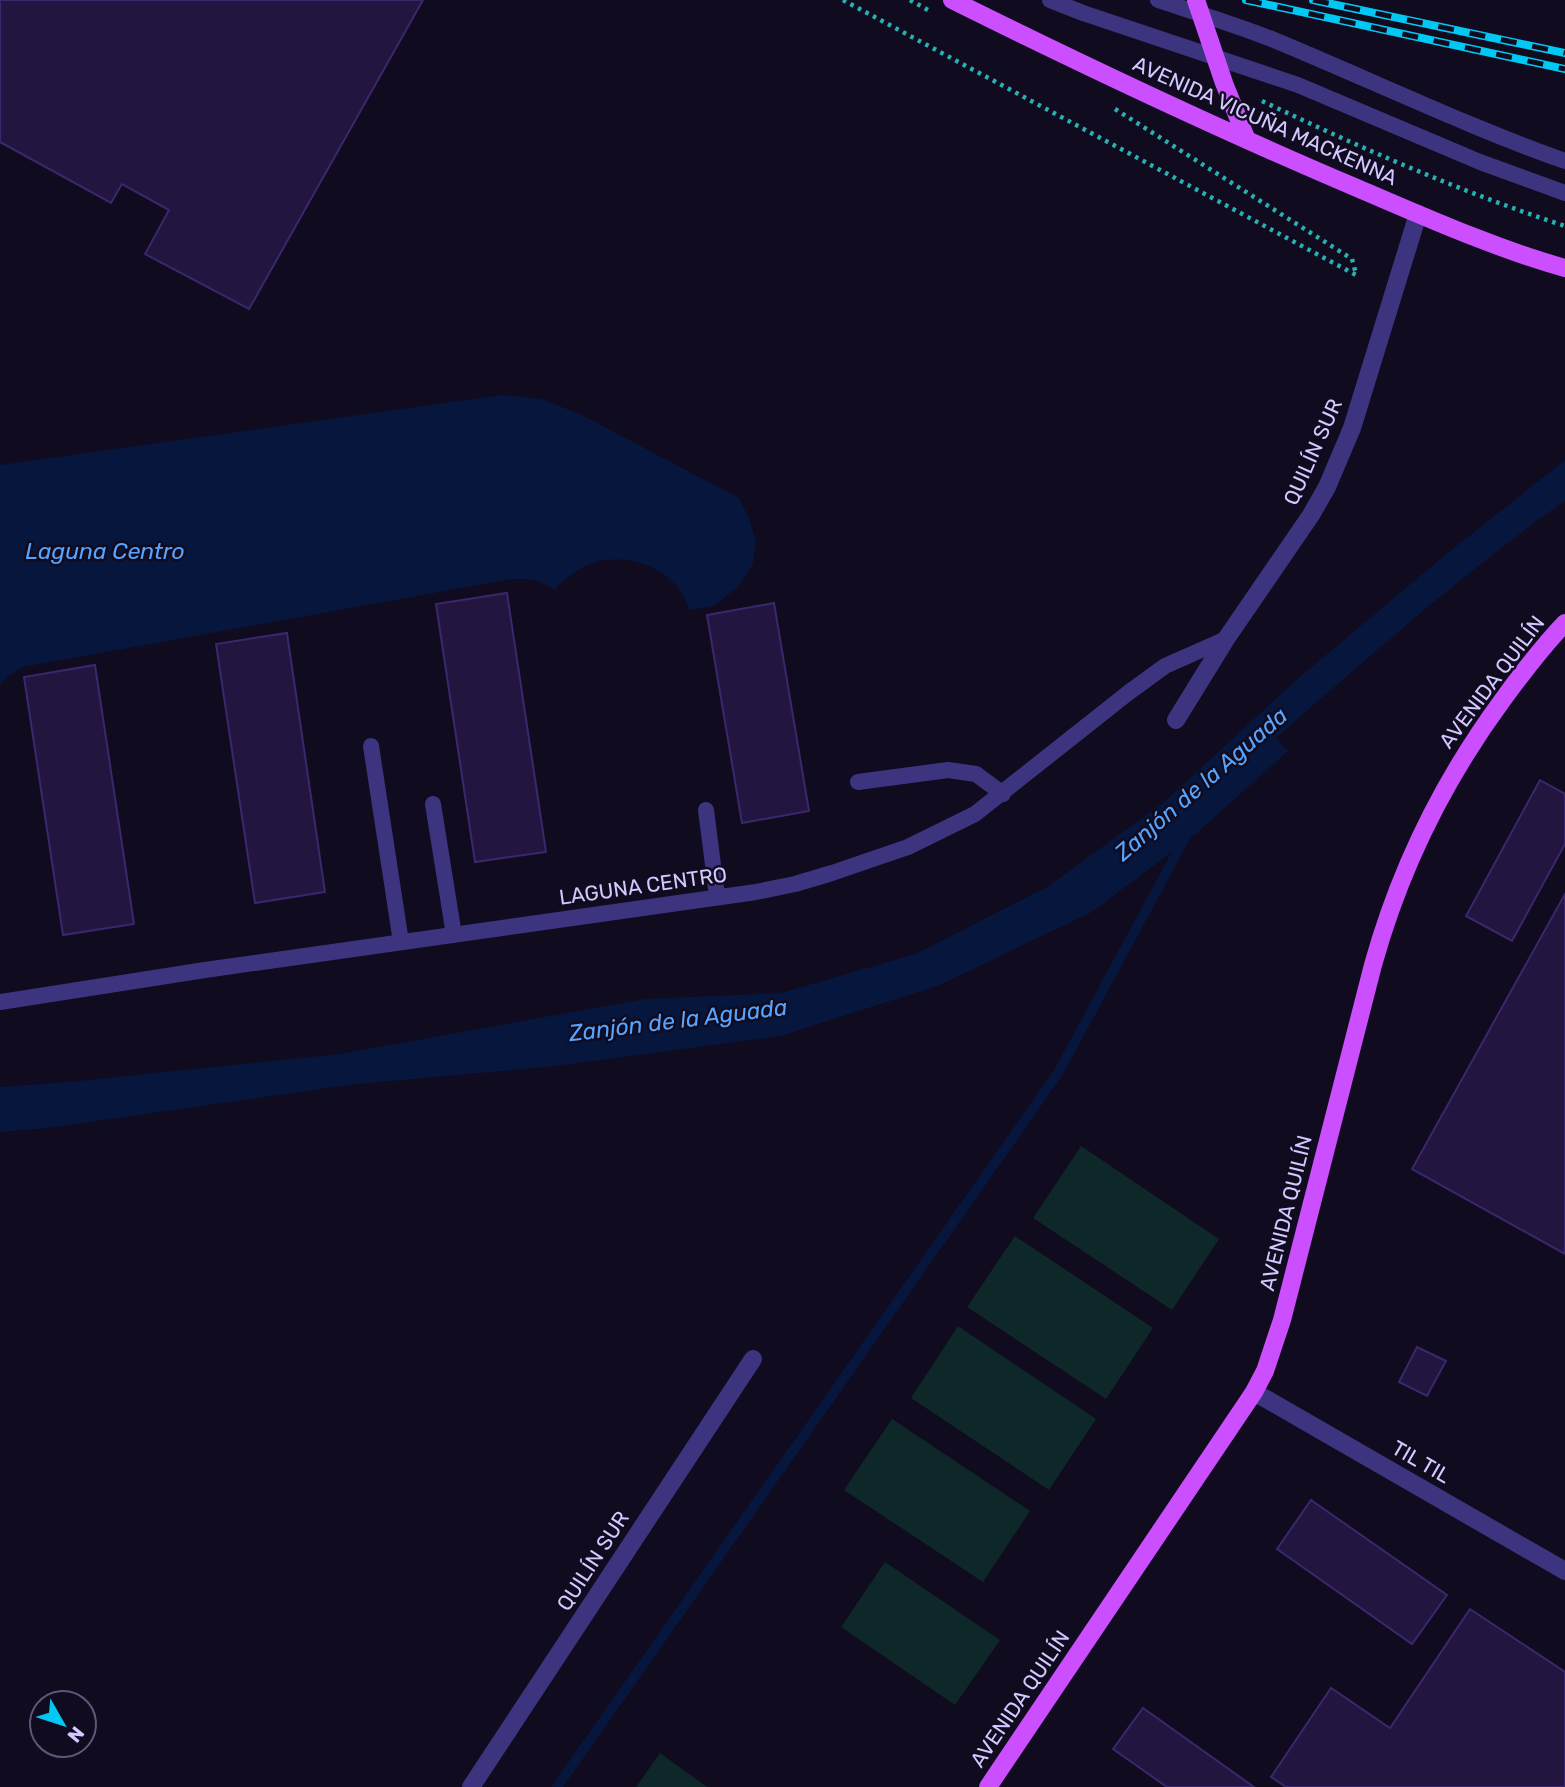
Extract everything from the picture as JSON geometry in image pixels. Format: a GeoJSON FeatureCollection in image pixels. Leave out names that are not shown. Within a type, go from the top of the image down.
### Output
{"type":"FeatureCollection","features":[{"type":"Feature","properties":{"kind":"main road","name":"AVENIDA VICUÑA MACKENNA"},"geometry":{"type":"LineString","coordinates":[[952,0],[1247,140],[1418,214],[1563,269]]}},
{"type":"Feature","properties":{"kind":"main road"},"geometry":{"type":"LineString","coordinates":[[1198,7],[1247,140]]}},
{"type":"Feature","properties":{"kind":"main road","name":"AVENIDA QUILÍN"},"geometry":{"type":"LineString","coordinates":[[988,1787],[1254,1392],[1265,1371],[1282,1320],[1384,924],[1402,876],[1445,788],[1472,744],[1530,662],[1565,623]]}},
{"type":"Feature","properties":{"kind":"street","name":"QUILÍN SUR"},"geometry":{"type":"LineString","coordinates":[[1176,720],[1226,639],[1311,515],[1339,460],[1363,396],[1418,214]]}},
{"type":"Feature","properties":{"kind":"street","name":"QUILÍN SUR"},"geometry":{"type":"LineString","coordinates":[[471,1787],[753,1359]]}},
{"type":"Feature","properties":{"kind":"street","name":"TIL TIL"},"geometry":{"type":"LineString","coordinates":[[1254,1392],[1565,1571]]}},
{"type":"Feature","properties":{"kind":"lane"},"geometry":{"type":"LineString","coordinates":[[1050,0],[1298,85],[1480,162],[1565,193]]}},
{"type":"Feature","properties":{"kind":"lane"},"geometry":{"type":"LineString","coordinates":[[1158,0],[1198,7],[1422,105],[1565,161]]}},
{"type":"Feature","properties":{"kind":"lane","name":"LAGUNA CENTRO"},"geometry":{"type":"LineString","coordinates":[[0,1002],[756,892],[795,884],[908,847],[975,814],[1165,666],[1226,639]]}},
{"type":"Feature","properties":{"kind":"lane"},"geometry":{"type":"LineString","coordinates":[[371,746],[401,942]]}},
{"type":"Feature","properties":{"kind":"lane"},"geometry":{"type":"LineString","coordinates":[[858,782],[948,769],[976,774],[1003,794]]}},
{"type":"Feature","properties":{"kind":"lane"},"geometry":{"type":"LineString","coordinates":[[433,804],[454,935]]}},
{"type":"Feature","properties":{"kind":"lane"},"geometry":{"type":"LineString","coordinates":[[706,810],[717,896]]}},
{"type":"Feature","properties":{"kind":"path"},"geometry":{"type":"LineString","coordinates":[[843,0],[1356,275],[1352,259],[1114,109]]}},
{"type":"Feature","properties":{"kind":"path"},"geometry":{"type":"LineString","coordinates":[[910,0],[934,13]]}},
{"type":"Feature","properties":{"kind":"path"},"geometry":{"type":"LineString","coordinates":[[1224,83],[1428,176],[1565,226]]}},
{"type":"Feature","properties":{"kind":"green space"},"geometry":{"type":"Polygon","coordinates":[[[1081,1146],[1219,1239],[1172,1310],[1033,1218],[1081,1146]]]}},
{"type":"Feature","properties":{"kind":"green space"},"geometry":{"type":"Polygon","coordinates":[[[1015,1236],[1153,1328],[1106,1399],[967,1307],[1015,1236]]]}},
{"type":"Feature","properties":{"kind":"green space"},"geometry":{"type":"Polygon","coordinates":[[[958,1326],[1096,1419],[1049,1490],[911,1398],[958,1326]]]}},
{"type":"Feature","properties":{"kind":"green space"},"geometry":{"type":"Polygon","coordinates":[[[892,1419],[1030,1511],[983,1582],[844,1490],[892,1419]]]}},
{"type":"Feature","properties":{"kind":"green space"},"geometry":{"type":"Polygon","coordinates":[[[885,1562],[1000,1640],[955,1705],[841,1627],[885,1562]]]}},
{"type":"Feature","properties":{"kind":"green space"},"geometry":{"type":"Polygon","coordinates":[[[660,1753],[707,1787],[636,1787],[660,1753]]]}},
{"type":"Feature","properties":{"kind":"water","name":"Laguna Centro"},"geometry":{"type":"Polygon","coordinates":[[[502,395],[542,399],[582,415],[739,498],[750,520],[756,543],[753,564],[739,586],[714,606],[690,610],[677,586],[658,570],[634,561],[609,560],[585,566],[554,590],[539,582],[512,579],[23,667],[0,685],[0,465],[502,395]]]}},
{"type":"Feature","properties":{"kind":"water","name":"Zanjón de la Aguada"},"geometry":{"type":"Polygon","coordinates":[[[1565,460],[1565,501],[1454,586],[1276,738],[1288,751],[1197,833],[1092,912],[940,985],[781,1036],[556,1066],[348,1085],[48,1128],[0,1132],[0,1087],[339,1054],[644,999],[781,993],[915,954],[1047,887],[1163,803],[1294,682],[1445,555],[1565,460]]]}},
{"type":"Feature","properties":{"kind":"building"},"geometry":{"type":"Polygon","coordinates":[[[0,0],[423,0],[249,309],[145,254],[169,210],[122,184],[111,203],[0,142],[0,0]]]}},
{"type":"Feature","properties":{"kind":"building"},"geometry":{"type":"Polygon","coordinates":[[[507,593],[546,852],[475,862],[436,604],[507,593]]]}},
{"type":"Feature","properties":{"kind":"building"},"geometry":{"type":"Polygon","coordinates":[[[774,603],[809,811],[742,823],[707,615],[774,603]]]}},
{"type":"Feature","properties":{"kind":"building"},"geometry":{"type":"Polygon","coordinates":[[[287,633],[325,892],[255,903],[216,644],[287,633]]]}},
{"type":"Feature","properties":{"kind":"building"},"geometry":{"type":"Polygon","coordinates":[[[95,665],[134,924],[63,935],[24,677],[95,665]]]}},
{"type":"Feature","properties":{"kind":"building"},"geometry":{"type":"Polygon","coordinates":[[[1540,780],[1565,794],[1565,844],[1512,941],[1466,916],[1540,780]]]}},
{"type":"Feature","properties":{"kind":"building"},"geometry":{"type":"Polygon","coordinates":[[[1565,894],[1565,1254],[1412,1169],[1565,894]]]}},
{"type":"Feature","properties":{"kind":"building"},"geometry":{"type":"Polygon","coordinates":[[[1417,1347],[1446,1361],[1427,1396],[1399,1382],[1417,1347]]]}},
{"type":"Feature","properties":{"kind":"building"},"geometry":{"type":"Polygon","coordinates":[[[1311,1500],[1447,1595],[1412,1644],[1277,1549],[1311,1500]]]}},
{"type":"Feature","properties":{"kind":"building"},"geometry":{"type":"Polygon","coordinates":[[[1470,1609],[1565,1672],[1565,1787],[1286,1787],[1271,1777],[1331,1688],[1390,1728],[1470,1609]]]}},
{"type":"Feature","properties":{"kind":"building"},"geometry":{"type":"Polygon","coordinates":[[[1143,1708],[1254,1787],[1167,1787],[1113,1749],[1143,1708]]]}},
{"type":"Feature","properties":{"kind":"waterway"},"geometry":{"type":"LineString","coordinates":[[557,1787],[1058,1073],[1187,834]]}},
{"type":"Feature","properties":{"kind":"railway"},"geometry":{"type":"LineString","coordinates":[[1246,0],[1565,69]]}},
{"type":"Feature","properties":{"kind":"railway"},"geometry":{"type":"LineString","coordinates":[[1313,0],[1565,53]]}}]}
